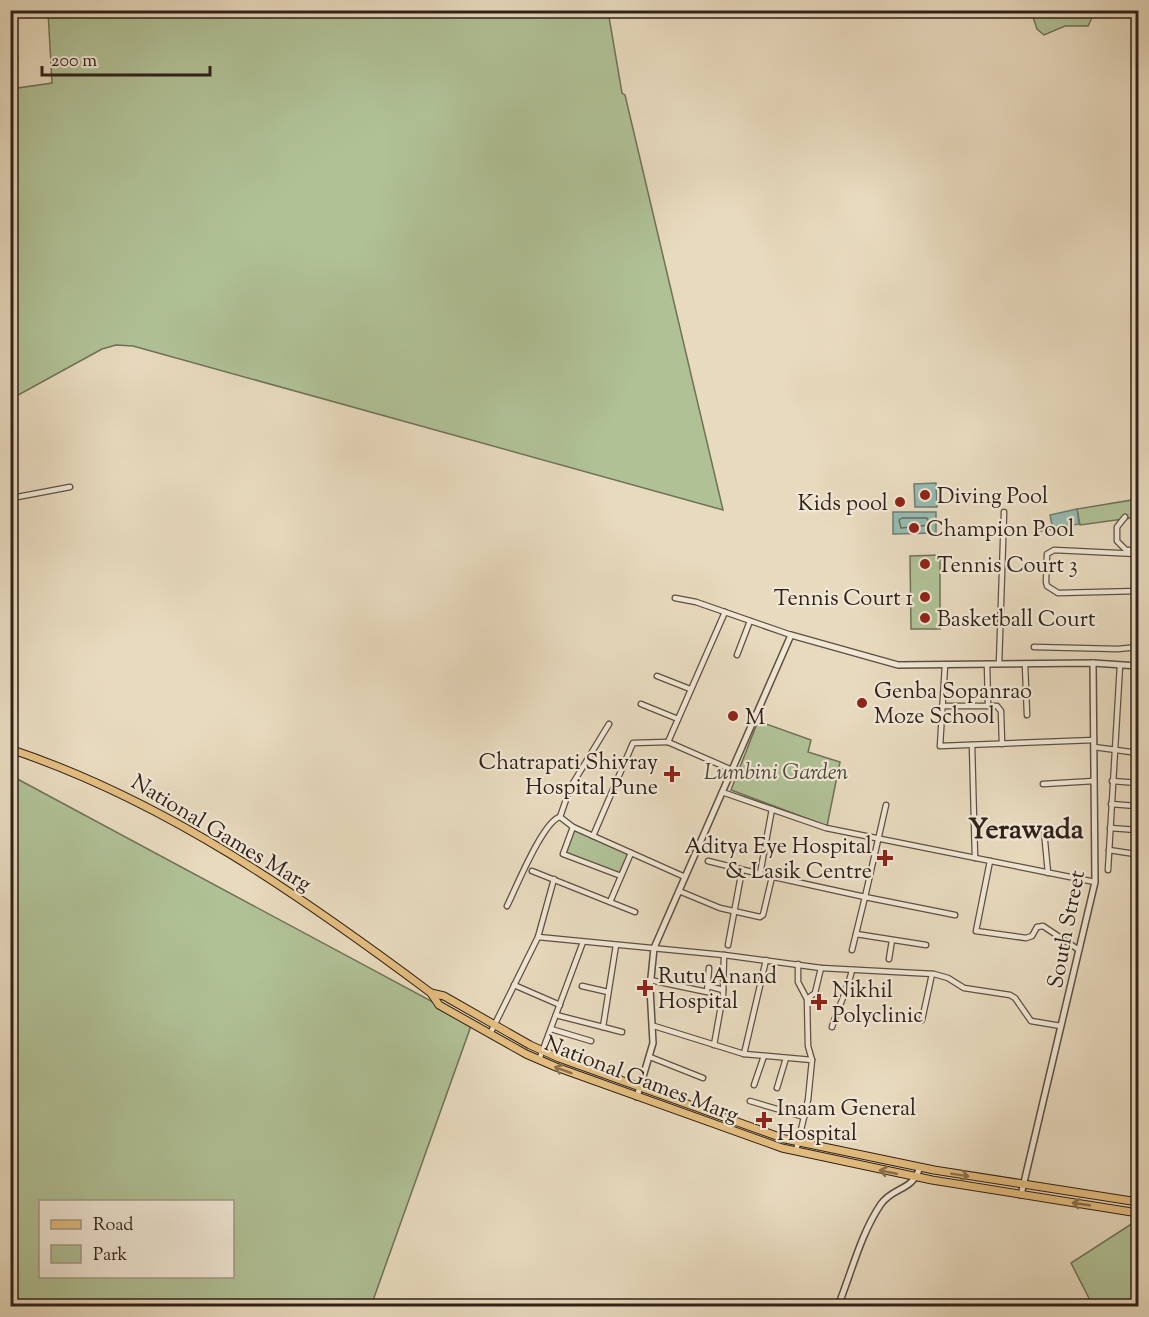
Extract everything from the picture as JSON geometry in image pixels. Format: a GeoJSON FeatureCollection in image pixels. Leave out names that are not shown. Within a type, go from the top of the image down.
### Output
{"type":"FeatureCollection","features":[{"type":"Feature","properties":{"kind":"main road","name":"National Games Marg"},"geometry":{"type":"LineString","coordinates":[[10,749],[66,768],[107,786],[201,836],[315,908],[431,993],[439,1005],[539,1060],[759,1142],[796,1152],[917,1177],[1138,1213]]}},
{"type":"Feature","properties":{"kind":"main road","name":"National Games Marg"},"geometry":{"type":"LineString","coordinates":[[431,993],[444,996],[543,1051],[762,1132],[798,1142],[920,1167],[1138,1202]]}},
{"type":"Feature","properties":{"kind":"street"},"geometry":{"type":"LineString","coordinates":[[10,62],[15,60],[11,10]]}},
{"type":"Feature","properties":{"kind":"street"},"geometry":{"type":"LineString","coordinates":[[12,498],[70,487]]}},
{"type":"Feature","properties":{"kind":"street"},"geometry":{"type":"LineString","coordinates":[[999,664],[1004,512]]}},
{"type":"Feature","properties":{"kind":"street"},"geometry":{"type":"LineString","coordinates":[[1125,517],[1117,527],[1117,541],[1126,550],[1138,550]]}},
{"type":"Feature","properties":{"kind":"street"},"geometry":{"type":"LineString","coordinates":[[1138,554],[1054,550],[1047,554],[1046,582],[1047,586],[1058,593],[1138,591]]}},
{"type":"Feature","properties":{"kind":"street"},"geometry":{"type":"LineString","coordinates":[[675,598],[887,664],[1093,663],[1138,666]]}},
{"type":"Feature","properties":{"kind":"street"},"geometry":{"type":"LineString","coordinates":[[668,742],[725,612]]}},
{"type":"Feature","properties":{"kind":"street"},"geometry":{"type":"LineString","coordinates":[[737,655],[750,621]]}},
{"type":"Feature","properties":{"kind":"street"},"geometry":{"type":"LineString","coordinates":[[637,1097],[650,1057],[654,1026],[650,980],[654,948],[791,635]]}},
{"type":"Feature","properties":{"kind":"street"},"geometry":{"type":"LineString","coordinates":[[1034,647],[1118,649],[1138,646]]}},
{"type":"Feature","properties":{"kind":"street","name":"South Street"},"geometry":{"type":"LineString","coordinates":[[1022,1195],[1095,882],[1093,663]]}},
{"type":"Feature","properties":{"kind":"street"},"geometry":{"type":"LineString","coordinates":[[987,664],[988,705]]}},
{"type":"Feature","properties":{"kind":"street"},"geometry":{"type":"LineString","coordinates":[[1025,664],[1027,714]]}},
{"type":"Feature","properties":{"kind":"street"},"geometry":{"type":"LineString","coordinates":[[945,665],[940,746],[1094,740]]}},
{"type":"Feature","properties":{"kind":"street"},"geometry":{"type":"LineString","coordinates":[[1108,870],[1113,750],[1120,665]]}},
{"type":"Feature","properties":{"kind":"street"},"geometry":{"type":"LineString","coordinates":[[657,676],[690,689]]}},
{"type":"Feature","properties":{"kind":"street"},"geometry":{"type":"LineString","coordinates":[[641,704],[678,719]]}},
{"type":"Feature","properties":{"kind":"street"},"geometry":{"type":"LineString","coordinates":[[942,706],[988,705],[1000,708],[1002,744]]}},
{"type":"Feature","properties":{"kind":"street"},"geometry":{"type":"LineString","coordinates":[[560,817],[570,788],[609,724]]}},
{"type":"Feature","properties":{"kind":"street"},"geometry":{"type":"LineString","coordinates":[[593,836],[633,743],[668,742],[732,770]]}},
{"type":"Feature","properties":{"kind":"street"},"geometry":{"type":"LineString","coordinates":[[972,745],[975,858]]}},
{"type":"Feature","properties":{"kind":"street"},"geometry":{"type":"LineString","coordinates":[[1094,747],[1138,753]]}},
{"type":"Feature","properties":{"kind":"street"},"geometry":{"type":"LineString","coordinates":[[1043,784],[1094,781]]}},
{"type":"Feature","properties":{"kind":"street"},"geometry":{"type":"LineString","coordinates":[[1112,781],[1138,783]]}},
{"type":"Feature","properties":{"kind":"street"},"geometry":{"type":"LineString","coordinates":[[722,792],[826,828],[1095,882]]}},
{"type":"Feature","properties":{"kind":"street"},"geometry":{"type":"LineString","coordinates":[[1111,804],[1136,806]]}},
{"type":"Feature","properties":{"kind":"street"},"geometry":{"type":"LineString","coordinates":[[852,950],[880,839],[886,805]]}},
{"type":"Feature","properties":{"kind":"street"},"geometry":{"type":"LineString","coordinates":[[760,874],[772,809]]}},
{"type":"Feature","properties":{"kind":"street"},"geometry":{"type":"LineString","coordinates":[[507,906],[543,832],[554,818],[560,817],[573,827],[685,877]]}},
{"type":"Feature","properties":{"kind":"street"},"geometry":{"type":"LineString","coordinates":[[573,827],[564,854],[621,876]]}},
{"type":"Feature","properties":{"kind":"street"},"geometry":{"type":"LineString","coordinates":[[1110,828],[1137,830]]}},
{"type":"Feature","properties":{"kind":"street"},"geometry":{"type":"LineString","coordinates":[[1044,831],[1048,873]]}},
{"type":"Feature","properties":{"kind":"street"},"geometry":{"type":"LineString","coordinates":[[1109,850],[1135,854]]}},
{"type":"Feature","properties":{"kind":"street"},"geometry":{"type":"LineString","coordinates":[[610,902],[631,853]]}},
{"type":"Feature","properties":{"kind":"street"},"geometry":{"type":"LineString","coordinates":[[708,861],[772,877],[955,915]]}},
{"type":"Feature","properties":{"kind":"street"},"geometry":{"type":"LineString","coordinates":[[990,861],[976,931],[1026,938],[1032,936],[1037,927],[1043,926],[1079,950]]}},
{"type":"Feature","properties":{"kind":"street"},"geometry":{"type":"LineString","coordinates":[[728,945],[742,870]]}},
{"type":"Feature","properties":{"kind":"street"},"geometry":{"type":"LineString","coordinates":[[532,871],[635,912]]}},
{"type":"Feature","properties":{"kind":"street"},"geometry":{"type":"LineString","coordinates":[[679,891],[734,911],[754,916],[763,915],[772,877]]}},
{"type":"Feature","properties":{"kind":"street"},"geometry":{"type":"LineString","coordinates":[[490,1034],[538,937],[554,879]]}},
{"type":"Feature","properties":{"kind":"street"},"geometry":{"type":"LineString","coordinates":[[856,934],[926,945]]}},
{"type":"Feature","properties":{"kind":"street"},"geometry":{"type":"LineString","coordinates":[[538,937],[724,955],[821,968],[932,974],[948,978],[964,988],[1010,995],[1015,998],[1031,1021],[1061,1026]]}},
{"type":"Feature","properties":{"kind":"street"},"geometry":{"type":"LineString","coordinates":[[889,959],[892,940]]}},
{"type":"Feature","properties":{"kind":"street"},"geometry":{"type":"LineString","coordinates":[[539,1060],[583,942]]}},
{"type":"Feature","properties":{"kind":"street"},"geometry":{"type":"LineString","coordinates":[[603,1027],[616,945]]}},
{"type":"Feature","properties":{"kind":"street"},"geometry":{"type":"LineString","coordinates":[[714,1045],[723,990],[724,955]]}},
{"type":"Feature","properties":{"kind":"street"},"geometry":{"type":"LineString","coordinates":[[744,1054],[766,960]]}},
{"type":"Feature","properties":{"kind":"street"},"geometry":{"type":"LineString","coordinates":[[796,1152],[804,1117],[812,1060],[808,1047],[807,999],[798,982],[798,964]]}},
{"type":"Feature","properties":{"kind":"street"},"geometry":{"type":"LineString","coordinates":[[650,980],[707,992],[709,968]]}},
{"type":"Feature","properties":{"kind":"street"},"geometry":{"type":"LineString","coordinates":[[807,999],[815,993],[821,968]]}},
{"type":"Feature","properties":{"kind":"street"},"geometry":{"type":"LineString","coordinates":[[832,1027],[843,994],[848,989],[852,970]]}},
{"type":"Feature","properties":{"kind":"street"},"geometry":{"type":"LineString","coordinates":[[922,1020],[932,974]]}},
{"type":"Feature","properties":{"kind":"street"},"geometry":{"type":"LineString","coordinates":[[514,985],[560,1005]]}},
{"type":"Feature","properties":{"kind":"street"},"geometry":{"type":"LineString","coordinates":[[582,986],[608,992]]}},
{"type":"Feature","properties":{"kind":"street"},"geometry":{"type":"LineString","coordinates":[[708,986],[723,990]]}},
{"type":"Feature","properties":{"kind":"street"},"geometry":{"type":"LineString","coordinates":[[556,1015],[622,1032]]}},
{"type":"Feature","properties":{"kind":"street"},"geometry":{"type":"LineString","coordinates":[[654,1026],[744,1054],[812,1060]]}},
{"type":"Feature","properties":{"kind":"street"},"geometry":{"type":"LineString","coordinates":[[551,1029],[591,1041]]}},
{"type":"Feature","properties":{"kind":"street"},"geometry":{"type":"LineString","coordinates":[[754,1085],[764,1056]]}},
{"type":"Feature","properties":{"kind":"street"},"geometry":{"type":"LineString","coordinates":[[650,1057],[703,1078]]}},
{"type":"Feature","properties":{"kind":"street"},"geometry":{"type":"LineString","coordinates":[[777,1088],[786,1058]]}},
{"type":"Feature","properties":{"kind":"street"},"geometry":{"type":"LineString","coordinates":[[750,1101],[804,1117]]}},
{"type":"Feature","properties":{"kind":"street"},"geometry":{"type":"LineString","coordinates":[[838,1306],[875,1213],[883,1201],[912,1184],[920,1167]]}},
{"type":"Feature","properties":{"kind":"green space"},"geometry":{"type":"Polygon","coordinates":[[[1031,10],[1095,11],[1088,26],[1065,26],[1044,35],[1037,29],[1031,10]]]}},
{"type":"Feature","properties":{"kind":"green space"},"geometry":{"type":"Polygon","coordinates":[[[48,11],[608,11],[622,93],[625,95],[723,510],[133,346],[116,345],[102,349],[11,399],[11,89],[52,83],[48,11]]]}},
{"type":"Feature","properties":{"kind":"green space"},"geometry":{"type":"Polygon","coordinates":[[[1138,499],[1138,517],[1080,525],[1077,509],[1138,499]]]}},
{"type":"Feature","properties":{"kind":"green space"},"geometry":{"type":"Polygon","coordinates":[[[940,555],[940,629],[911,629],[910,556],[940,555]]]}},
{"type":"Feature","properties":{"kind":"green space","name":"Lumbini Garden"},"geometry":{"type":"Polygon","coordinates":[[[758,721],[811,740],[808,752],[840,762],[827,826],[731,790],[758,721]]]}},
{"type":"Feature","properties":{"kind":"green space"},"geometry":{"type":"Polygon","coordinates":[[[10,775],[472,1023],[371,1306],[11,1306],[10,775]]]}},
{"type":"Feature","properties":{"kind":"green space"},"geometry":{"type":"Polygon","coordinates":[[[573,827],[631,853],[621,876],[564,854],[573,827]]]}},
{"type":"Feature","properties":{"kind":"green space"},"geometry":{"type":"Polygon","coordinates":[[[1138,1221],[1138,1306],[1093,1306],[1071,1263],[1138,1221]]]}},
{"type":"Feature","properties":{"kind":"water","name":"Diving Pool"},"geometry":{"type":"Polygon","coordinates":[[[936,483],[937,507],[915,507],[914,484],[936,483]]]}},
{"type":"Feature","properties":{"kind":"water"},"geometry":{"type":"Polygon","coordinates":[[[1077,509],[1079,524],[1041,531],[1041,528],[1052,525],[1050,515],[1077,509]]]}},
{"type":"Feature","properties":{"kind":"water","name":"Champion Pool"},"geometry":{"type":"Polygon","coordinates":[[[893,512],[936,512],[936,533],[893,534],[893,512]]]}},
{"type":"Feature","properties":{"kind":"place","name":"Diving Pool"},"geometry":{"type":"Point","coordinates":[925,495]}},
{"type":"Feature","properties":{"kind":"place","name":"Kids pool"},"geometry":{"type":"Point","coordinates":[900,502]}},
{"type":"Feature","properties":{"kind":"place","name":"Champion Pool"},"geometry":{"type":"Point","coordinates":[914,528]}},
{"type":"Feature","properties":{"kind":"place","name":"Tennis Court 3"},"geometry":{"type":"Point","coordinates":[925,564]}},
{"type":"Feature","properties":{"kind":"place","name":"Tennis Court 1"},"geometry":{"type":"Point","coordinates":[925,597]}},
{"type":"Feature","properties":{"kind":"place","name":"Basketball Court"},"geometry":{"type":"Point","coordinates":[925,618]}},
{"type":"Feature","properties":{"kind":"place","name":"Genba Sopanrao Moze School"},"geometry":{"type":"Point","coordinates":[862,703]}},
{"type":"Feature","properties":{"kind":"place","name":"M"},"geometry":{"type":"Point","coordinates":[733,716]}},
{"type":"Feature","properties":{"kind":"place","name":"Chatrapati Shivray Hospital Pune"},"geometry":{"type":"Point","coordinates":[672,774]}},
{"type":"Feature","properties":{"kind":"place","name":"Aditya Eye Hospital & Lasik Centre"},"geometry":{"type":"Point","coordinates":[885,858]}},
{"type":"Feature","properties":{"kind":"place","name":"Rutu Anand Hospital"},"geometry":{"type":"Point","coordinates":[645,988]}},
{"type":"Feature","properties":{"kind":"place","name":"Nikhil Polyclinic"},"geometry":{"type":"Point","coordinates":[819,1002]}},
{"type":"Feature","properties":{"kind":"place","name":"Inaam General Hospital"},"geometry":{"type":"Point","coordinates":[764,1120]}},
{"type":"Feature","properties":{"kind":"district","name":"Yerawada"},"geometry":{"type":"Point","coordinates":[1026,828]}}]}
